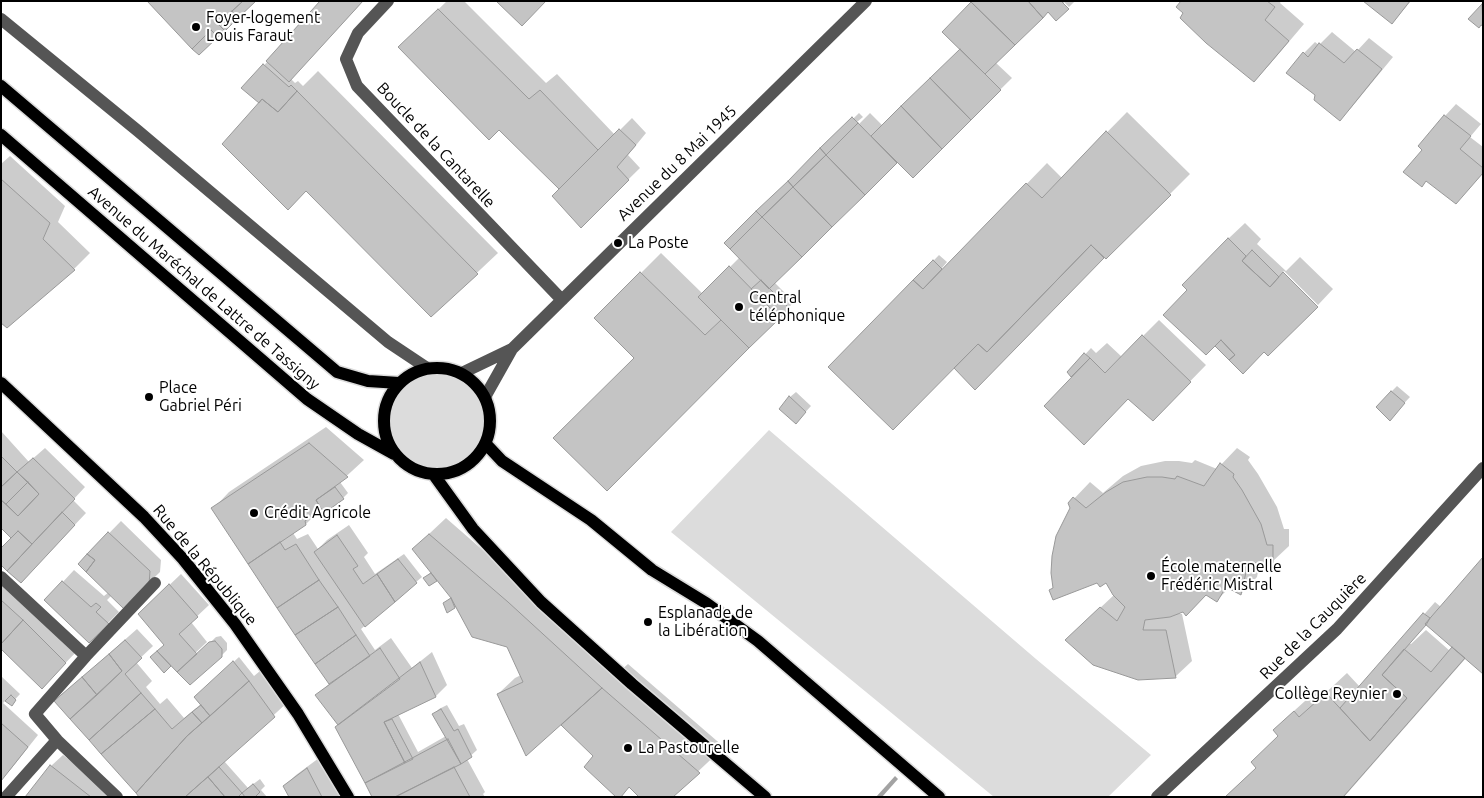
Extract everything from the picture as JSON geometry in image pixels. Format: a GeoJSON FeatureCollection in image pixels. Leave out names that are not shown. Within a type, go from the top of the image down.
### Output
{"type":"FeatureCollection","features":[{"type":"Feature","properties":{"kind":"main road","name":"Avenue du Maréchal de Lattre de Tassigny"},"geometry":{"type":"LineString","coordinates":[[1,86],[337,372],[368,381],[399,382]]}},
{"type":"Feature","properties":{"kind":"main road","name":"Avenue du Maréchal de Lattre de Tassigny"},"geometry":{"type":"LineString","coordinates":[[1,135],[307,398],[358,434],[394,454]]}},
{"type":"Feature","properties":{"kind":"main road"},"geometry":{"type":"LineString","coordinates":[[427,368],[445,368],[462,373],[475,383],[485,397],[490,412],[490,428],[486,444],[477,457],[465,467],[450,473],[434,475],[419,472],[405,464],[394,454],[387,440],[383,425],[384,410],[390,395],[399,382],[412,373],[427,368]]}},
{"type":"Feature","properties":{"kind":"main road","name":"Rue de la République"},"geometry":{"type":"LineString","coordinates":[[1,383],[144,516],[183,559],[235,624],[293,707],[348,797]]}},
{"type":"Feature","properties":{"kind":"main road"},"geometry":{"type":"LineString","coordinates":[[486,444],[502,461],[591,520],[652,570],[706,603],[758,641],[940,797]]}},
{"type":"Feature","properties":{"kind":"main road"},"geometry":{"type":"LineString","coordinates":[[434,475],[473,529],[541,602],[632,684],[765,797]]}},
{"type":"Feature","properties":{"kind":"street","name":"Boucle de la Cantarelle"},"geometry":{"type":"LineString","coordinates":[[388,1],[358,32],[346,58],[358,86],[562,300]]}},
{"type":"Feature","properties":{"kind":"street","name":"Avenue du 8 Mai 1945"},"geometry":{"type":"LineString","coordinates":[[485,397],[512,349],[866,1]]}},
{"type":"Feature","properties":{"kind":"street"},"geometry":{"type":"LineString","coordinates":[[1,19],[138,131],[388,342],[427,368]]}},
{"type":"Feature","properties":{"kind":"street","name":"Avenue du 8 Mai 1945"},"geometry":{"type":"LineString","coordinates":[[462,373],[512,349]]}},
{"type":"Feature","properties":{"kind":"street","name":"Rue de la Cauquière"},"geometry":{"type":"LineString","coordinates":[[1157,797],[1337,630],[1483,468]]}},
{"type":"Feature","properties":{"kind":"street"},"geometry":{"type":"LineString","coordinates":[[1,577],[86,656]]}},
{"type":"Feature","properties":{"kind":"street"},"geometry":{"type":"LineString","coordinates":[[117,797],[57,740],[35,714],[86,656],[155,583]]}},
{"type":"Feature","properties":{"kind":"street"},"geometry":{"type":"LineString","coordinates":[[6,797],[57,740]]}},
{"type":"Feature","properties":{"kind":"shaded area"},"geometry":{"type":"Polygon","coordinates":[[[437,368],[457,372],[475,383],[486,401],[490,421],[486,441],[475,459],[457,470],[437,474],[417,470],[399,459],[388,441],[384,421],[388,401],[399,383],[417,372],[437,368]]]}},
{"type":"Feature","properties":{"kind":"shaded area"},"geometry":{"type":"Polygon","coordinates":[[[769,430],[1151,755],[1108,797],[994,797],[671,532],[769,430]]]}},
{"type":"Feature","properties":{"kind":"shaded area"},"geometry":{"type":"Polygon","coordinates":[[[895,776],[898,779],[882,797],[876,797],[895,776]]]}},
{"type":"Feature","properties":{"kind":"building","name":"Foyer-logement Louis Faraut"},"geometry":{"type":"Polygon","coordinates":[[[147,1],[243,1],[218,24],[225,31],[218,37],[211,30],[192,49],[147,1]]]}},
{"type":"Feature","properties":{"kind":"building"},"geometry":{"type":"Polygon","coordinates":[[[243,1],[256,1],[238,18],[232,11],[243,1]]]}},
{"type":"Feature","properties":{"kind":"building"},"geometry":{"type":"Polygon","coordinates":[[[320,1],[363,1],[289,82],[266,61],[320,1]]]}},
{"type":"Feature","properties":{"kind":"building"},"geometry":{"type":"Polygon","coordinates":[[[496,1],[546,1],[522,26],[496,1]]]}},
{"type":"Feature","properties":{"kind":"building"},"geometry":{"type":"Polygon","coordinates":[[[972,1],[1028,1],[1043,18],[1015,45],[972,1]]]}},
{"type":"Feature","properties":{"kind":"building"},"geometry":{"type":"Polygon","coordinates":[[[1028,1],[1061,1],[1069,9],[1056,21],[1048,12],[1043,18],[1028,1]]]}},
{"type":"Feature","properties":{"kind":"building"},"geometry":{"type":"Polygon","coordinates":[[[1181,1],[1267,1],[1275,7],[1265,20],[1289,41],[1254,82],[1206,43],[1180,18],[1183,13],[1176,7],[1181,1]]]}},
{"type":"Feature","properties":{"kind":"building"},"geometry":{"type":"Polygon","coordinates":[[[1363,1],[1410,1],[1392,24],[1363,1]]]}},
{"type":"Feature","properties":{"kind":"building"},"geometry":{"type":"Polygon","coordinates":[[[971,2],[1015,45],[985,74],[942,32],[971,2]]]}},
{"type":"Feature","properties":{"kind":"building"},"geometry":{"type":"Polygon","coordinates":[[[1482,4],[1483,26],[1481,25],[1479,28],[1468,19],[1482,4]]]}},
{"type":"Feature","properties":{"kind":"building"},"geometry":{"type":"Polygon","coordinates":[[[438,9],[529,99],[540,90],[598,150],[559,189],[499,130],[489,140],[398,47],[438,9]]]}},
{"type":"Feature","properties":{"kind":"building"},"geometry":{"type":"Polygon","coordinates":[[[232,11],[238,18],[225,31],[218,24],[232,11]]]}},
{"type":"Feature","properties":{"kind":"building"},"geometry":{"type":"Polygon","coordinates":[[[211,30],[218,37],[199,55],[192,49],[211,30]]]}},
{"type":"Feature","properties":{"kind":"building"},"geometry":{"type":"Polygon","coordinates":[[[1319,43],[1344,63],[1357,49],[1382,69],[1340,121],[1314,100],[1315,95],[1286,73],[1303,52],[1308,57],[1319,43]]]}},
{"type":"Feature","properties":{"kind":"building"},"geometry":{"type":"Polygon","coordinates":[[[960,49],[1001,90],[971,120],[930,78],[960,49]]]}},
{"type":"Feature","properties":{"kind":"building"},"geometry":{"type":"Polygon","coordinates":[[[263,64],[289,87],[291,85],[297,91],[278,112],[262,99],[259,103],[241,88],[263,64]]]}},
{"type":"Feature","properties":{"kind":"building"},"geometry":{"type":"Polygon","coordinates":[[[930,78],[971,120],[942,149],[901,106],[930,78]]]}},
{"type":"Feature","properties":{"kind":"building"},"geometry":{"type":"Polygon","coordinates":[[[297,91],[478,274],[431,317],[306,191],[288,210],[222,144],[262,99],[278,112],[297,91]]]}},
{"type":"Feature","properties":{"kind":"building"},"geometry":{"type":"Polygon","coordinates":[[[901,106],[942,149],[913,178],[871,136],[901,106]]]}},
{"type":"Feature","properties":{"kind":"building"},"geometry":{"type":"Polygon","coordinates":[[[1444,115],[1471,136],[1460,149],[1483,168],[1483,173],[1456,204],[1426,181],[1422,187],[1403,172],[1422,150],[1418,146],[1444,115]]]}},
{"type":"Feature","properties":{"kind":"building"},"geometry":{"type":"Polygon","coordinates":[[[852,117],[858,123],[826,155],[820,148],[852,117]]]}},
{"type":"Feature","properties":{"kind":"building"},"geometry":{"type":"Polygon","coordinates":[[[858,123],[897,163],[865,195],[826,155],[858,123]]]}},
{"type":"Feature","properties":{"kind":"building"},"geometry":{"type":"Polygon","coordinates":[[[619,129],[636,145],[617,167],[629,180],[581,228],[552,196],[619,129]]]}},
{"type":"Feature","properties":{"kind":"building"},"geometry":{"type":"Polygon","coordinates":[[[1106,131],[1171,195],[1106,259],[1091,245],[987,352],[978,344],[893,430],[828,367],[913,280],[923,289],[1026,183],[1042,198],[1106,131]]]}},
{"type":"Feature","properties":{"kind":"building"},"geometry":{"type":"Polygon","coordinates":[[[820,148],[826,155],[793,187],[788,181],[820,148]]]}},
{"type":"Feature","properties":{"kind":"building"},"geometry":{"type":"Polygon","coordinates":[[[826,155],[865,195],[832,227],[793,187],[826,155]]]}},
{"type":"Feature","properties":{"kind":"building"},"geometry":{"type":"Polygon","coordinates":[[[1,179],[50,223],[43,239],[75,270],[7,328],[1,323],[1,179]]]}},
{"type":"Feature","properties":{"kind":"building"},"geometry":{"type":"Polygon","coordinates":[[[788,181],[793,187],[762,217],[756,211],[788,181]]]}},
{"type":"Feature","properties":{"kind":"building"},"geometry":{"type":"Polygon","coordinates":[[[793,187],[832,227],[802,257],[762,217],[793,187]]]}},
{"type":"Feature","properties":{"kind":"building"},"geometry":{"type":"Polygon","coordinates":[[[756,211],[762,217],[730,249],[724,243],[756,211]]]}},
{"type":"Feature","properties":{"kind":"building"},"geometry":{"type":"Polygon","coordinates":[[[762,217],[802,257],[769,289],[730,249],[762,217]]]}},
{"type":"Feature","properties":{"kind":"building"},"geometry":{"type":"Polygon","coordinates":[[[1228,238],[1246,256],[1242,261],[1270,287],[1283,272],[1318,307],[1268,356],[1264,352],[1243,374],[1229,360],[1235,355],[1221,340],[1206,355],[1163,315],[1187,290],[1182,285],[1228,238]]]}},
{"type":"Feature","properties":{"kind":"building"},"geometry":{"type":"Polygon","coordinates":[[[1091,245],[1104,258],[975,390],[954,368],[978,344],[987,352],[1091,245]]]}},
{"type":"Feature","properties":{"kind":"building"},"geometry":{"type":"Polygon","coordinates":[[[1252,250],[1279,277],[1270,287],[1242,261],[1252,250]]]}},
{"type":"Feature","properties":{"kind":"building"},"geometry":{"type":"Polygon","coordinates":[[[933,260],[942,269],[923,289],[913,280],[933,260]]]}},
{"type":"Feature","properties":{"kind":"building","name":"Central téléphonique"},"geometry":{"type":"Polygon","coordinates":[[[729,266],[780,318],[749,348],[698,297],[729,266]]]}},
{"type":"Feature","properties":{"kind":"building"},"geometry":{"type":"Polygon","coordinates":[[[640,272],[705,335],[721,320],[749,348],[607,491],[553,438],[634,358],[594,318],[640,272]]]}},
{"type":"Feature","properties":{"kind":"building"},"geometry":{"type":"Polygon","coordinates":[[[761,280],[789,308],[780,318],[751,289],[761,280]]]}},
{"type":"Feature","properties":{"kind":"building"},"geometry":{"type":"Polygon","coordinates":[[[1142,335],[1191,382],[1153,421],[1128,399],[1084,445],[1044,406],[1090,358],[1105,373],[1142,335]]]}},
{"type":"Feature","properties":{"kind":"building"},"geometry":{"type":"Polygon","coordinates":[[[1221,340],[1235,355],[1229,360],[1215,346],[1221,340]]]}},
{"type":"Feature","properties":{"kind":"building"},"geometry":{"type":"Polygon","coordinates":[[[1084,353],[1090,358],[1071,377],[1067,372],[1084,353]]]}},
{"type":"Feature","properties":{"kind":"building"},"geometry":{"type":"Polygon","coordinates":[[[1391,391],[1405,403],[1390,421],[1376,407],[1391,391]]]}},
{"type":"Feature","properties":{"kind":"building"},"geometry":{"type":"Polygon","coordinates":[[[789,396],[806,412],[796,424],[779,409],[789,396]]]}},
{"type":"Feature","properties":{"kind":"building"},"geometry":{"type":"Polygon","coordinates":[[[309,443],[348,477],[316,500],[321,509],[305,521],[306,525],[248,564],[211,508],[309,443]]]}},
{"type":"Feature","properties":{"kind":"building"},"geometry":{"type":"Polygon","coordinates":[[[1,456],[17,472],[1,487],[1,456]]]}},
{"type":"Feature","properties":{"kind":"building"},"geometry":{"type":"Polygon","coordinates":[[[33,458],[75,499],[32,544],[18,531],[11,538],[1,528],[1,500],[18,516],[39,494],[17,472],[33,458]]]}},
{"type":"Feature","properties":{"kind":"building"},"geometry":{"type":"Polygon","coordinates":[[[1220,463],[1234,474],[1233,477],[1261,524],[1267,545],[1273,545],[1273,563],[1248,563],[1241,595],[1226,587],[1217,602],[1206,595],[1186,616],[1183,612],[1170,617],[1145,620],[1143,630],[1166,630],[1176,678],[1138,680],[1093,665],[1065,640],[1100,607],[1117,621],[1125,607],[1113,595],[1106,583],[1100,587],[1097,583],[1053,600],[1049,590],[1053,588],[1051,573],[1052,556],[1056,536],[1070,508],[1068,503],[1073,497],[1086,508],[1106,492],[1123,482],[1147,477],[1175,479],[1177,476],[1204,486],[1220,463]]]}},
{"type":"Feature","properties":{"kind":"building"},"geometry":{"type":"Polygon","coordinates":[[[17,472],[28,482],[6,504],[1,500],[1,487],[17,472]]]}},
{"type":"Feature","properties":{"kind":"building"},"geometry":{"type":"Polygon","coordinates":[[[28,482],[39,494],[18,516],[6,504],[28,482]]]}},
{"type":"Feature","properties":{"kind":"building"},"geometry":{"type":"Polygon","coordinates":[[[335,487],[344,499],[324,513],[316,500],[335,487]]]}},
{"type":"Feature","properties":{"kind":"building"},"geometry":{"type":"Polygon","coordinates":[[[62,512],[75,525],[21,583],[7,571],[62,512]]]}},
{"type":"Feature","properties":{"kind":"building"},"geometry":{"type":"Polygon","coordinates":[[[18,531],[32,544],[7,571],[1,565],[1,548],[18,531]]]}},
{"type":"Feature","properties":{"kind":"building"},"geometry":{"type":"Polygon","coordinates":[[[108,532],[150,571],[149,585],[124,609],[86,572],[95,560],[87,554],[108,532]]]}},
{"type":"Feature","properties":{"kind":"building"},"geometry":{"type":"Polygon","coordinates":[[[429,534],[508,602],[602,688],[526,756],[497,694],[523,682],[507,647],[472,637],[451,598],[412,549],[429,534]]]}},
{"type":"Feature","properties":{"kind":"building"},"geometry":{"type":"Polygon","coordinates":[[[337,535],[358,566],[353,569],[363,584],[377,574],[395,602],[365,627],[314,552],[337,535]]]}},
{"type":"Feature","properties":{"kind":"building"},"geometry":{"type":"Polygon","coordinates":[[[280,542],[285,550],[296,544],[319,580],[277,608],[248,564],[280,542]]]}},
{"type":"Feature","properties":{"kind":"building"},"geometry":{"type":"Polygon","coordinates":[[[87,554],[95,560],[86,572],[78,564],[87,554]]]}},
{"type":"Feature","properties":{"kind":"building"},"geometry":{"type":"Polygon","coordinates":[[[1483,557],[1483,674],[1425,624],[1483,557]]]}},
{"type":"Feature","properties":{"kind":"building"},"geometry":{"type":"Polygon","coordinates":[[[398,559],[417,583],[395,602],[377,574],[398,559]]]}},
{"type":"Feature","properties":{"kind":"building"},"geometry":{"type":"Polygon","coordinates":[[[431,573],[437,581],[429,586],[423,578],[431,573]]]}},
{"type":"Feature","properties":{"kind":"building"},"geometry":{"type":"Polygon","coordinates":[[[319,580],[338,607],[295,635],[277,608],[319,580]]]}},
{"type":"Feature","properties":{"kind":"building"},"geometry":{"type":"Polygon","coordinates":[[[62,581],[91,607],[96,603],[101,607],[96,612],[109,624],[89,643],[44,600],[62,581]]]}},
{"type":"Feature","properties":{"kind":"building"},"geometry":{"type":"Polygon","coordinates":[[[169,584],[198,617],[179,634],[197,654],[177,672],[157,651],[164,645],[138,614],[169,584]]]}},
{"type":"Feature","properties":{"kind":"building"},"geometry":{"type":"Polygon","coordinates":[[[451,598],[455,608],[447,613],[443,603],[451,598]]]}},
{"type":"Feature","properties":{"kind":"building"},"geometry":{"type":"Polygon","coordinates":[[[1,600],[23,620],[1,644],[1,600]]]}},
{"type":"Feature","properties":{"kind":"building"},"geometry":{"type":"Polygon","coordinates":[[[338,607],[356,635],[315,664],[295,635],[338,607]]]}},
{"type":"Feature","properties":{"kind":"building"},"geometry":{"type":"Polygon","coordinates":[[[1423,613],[1430,618],[1426,625],[1382,675],[1407,698],[1370,741],[1340,708],[1423,613]]]}},
{"type":"Feature","properties":{"kind":"building"},"geometry":{"type":"Polygon","coordinates":[[[23,620],[66,663],[42,689],[1,649],[1,644],[23,620]]]}},
{"type":"Feature","properties":{"kind":"building"},"geometry":{"type":"Polygon","coordinates":[[[356,635],[370,656],[329,684],[315,664],[356,635]]]}},
{"type":"Feature","properties":{"kind":"building"},"geometry":{"type":"Polygon","coordinates":[[[125,640],[142,658],[125,674],[141,693],[89,740],[70,719],[122,671],[109,654],[125,640]]]}},
{"type":"Feature","properties":{"kind":"building"},"geometry":{"type":"Polygon","coordinates":[[[215,641],[222,649],[222,657],[190,685],[177,672],[209,642],[215,641]]]}},
{"type":"Feature","properties":{"kind":"building"},"geometry":{"type":"Polygon","coordinates":[[[1452,647],[1465,658],[1343,797],[1225,797],[1256,768],[1251,762],[1278,736],[1273,730],[1294,711],[1299,717],[1326,693],[1370,741],[1407,698],[1382,675],[1404,649],[1431,672],[1452,647]]]}},
{"type":"Feature","properties":{"kind":"building"},"geometry":{"type":"Polygon","coordinates":[[[380,648],[400,679],[338,725],[315,695],[380,648]]]}},
{"type":"Feature","properties":{"kind":"building"},"geometry":{"type":"Polygon","coordinates":[[[157,651],[171,666],[164,673],[150,657],[157,651]]]}},
{"type":"Feature","properties":{"kind":"building"},"geometry":{"type":"Polygon","coordinates":[[[109,654],[122,671],[97,695],[82,677],[109,654]]]}},
{"type":"Feature","properties":{"kind":"building"},"geometry":{"type":"Polygon","coordinates":[[[233,661],[249,681],[210,716],[194,697],[233,661]]]}},
{"type":"Feature","properties":{"kind":"building"},"geometry":{"type":"Polygon","coordinates":[[[420,662],[436,697],[384,722],[405,763],[365,783],[335,727],[420,662]]]}},
{"type":"Feature","properties":{"kind":"building"},"geometry":{"type":"Polygon","coordinates":[[[82,677],[97,695],[70,719],[54,701],[82,677]]]}},
{"type":"Feature","properties":{"kind":"building"},"geometry":{"type":"Polygon","coordinates":[[[249,681],[275,717],[185,797],[139,797],[136,793],[187,736],[249,681]]]}},
{"type":"Feature","properties":{"kind":"building","name":"La Pastourelle"},"geometry":{"type":"Polygon","coordinates":[[[602,688],[700,773],[673,797],[639,797],[629,787],[621,797],[616,797],[584,767],[593,756],[561,725],[602,688]]]}},
{"type":"Feature","properties":{"kind":"building"},"geometry":{"type":"Polygon","coordinates":[[[141,693],[155,709],[101,754],[89,740],[141,693]]]}},
{"type":"Feature","properties":{"kind":"building"},"geometry":{"type":"Polygon","coordinates":[[[11,695],[16,700],[12,706],[5,701],[11,695]]]}},
{"type":"Feature","properties":{"kind":"building"},"geometry":{"type":"Polygon","coordinates":[[[201,705],[210,716],[202,723],[192,712],[201,705]]]}},
{"type":"Feature","properties":{"kind":"building"},"geometry":{"type":"Polygon","coordinates":[[[155,709],[172,729],[192,712],[202,723],[187,736],[136,793],[101,754],[155,709]]]}},
{"type":"Feature","properties":{"kind":"building"},"geometry":{"type":"Polygon","coordinates":[[[441,709],[454,731],[458,729],[472,757],[461,764],[432,714],[441,709]]]}},
{"type":"Feature","properties":{"kind":"building"},"geometry":{"type":"Polygon","coordinates":[[[392,719],[413,759],[405,763],[384,722],[392,719]]]}},
{"type":"Feature","properties":{"kind":"building"},"geometry":{"type":"Polygon","coordinates":[[[1,723],[28,747],[1,781],[1,723]]]}},
{"type":"Feature","properties":{"kind":"building"},"geometry":{"type":"Polygon","coordinates":[[[448,739],[461,764],[395,797],[372,797],[365,783],[448,739]]]}},
{"type":"Feature","properties":{"kind":"building"},"geometry":{"type":"Polygon","coordinates":[[[50,765],[91,797],[25,797],[50,765]]]}},
{"type":"Feature","properties":{"kind":"building"},"geometry":{"type":"Polygon","coordinates":[[[219,767],[242,793],[238,797],[225,797],[208,777],[219,767]]]}},
{"type":"Feature","properties":{"kind":"building"},"geometry":{"type":"Polygon","coordinates":[[[454,767],[470,797],[395,797],[454,767]]]}},
{"type":"Feature","properties":{"kind":"building"},"geometry":{"type":"Polygon","coordinates":[[[307,768],[322,797],[289,797],[283,786],[307,768]]]}},
{"type":"Feature","properties":{"kind":"building"},"geometry":{"type":"Polygon","coordinates":[[[208,777],[225,797],[185,797],[202,782],[208,777]]]}},
{"type":"Feature","properties":{"kind":"building"},"geometry":{"type":"Polygon","coordinates":[[[253,784],[260,792],[255,797],[245,797],[242,793],[253,784]]]}},
{"type":"Feature","properties":{"kind":"place","name":"Foyer-logement Louis Faraut"},"geometry":{"type":"Point","coordinates":[196,27]}},
{"type":"Feature","properties":{"kind":"place","name":"La Poste"},"geometry":{"type":"Point","coordinates":[618,243]}},
{"type":"Feature","properties":{"kind":"place","name":"Central téléphonique"},"geometry":{"type":"Point","coordinates":[739,307]}},
{"type":"Feature","properties":{"kind":"place","name":"Place Gabriel Péri"},"geometry":{"type":"Point","coordinates":[149,397]}},
{"type":"Feature","properties":{"kind":"place","name":"Crédit Agricole"},"geometry":{"type":"Point","coordinates":[254,513]}},
{"type":"Feature","properties":{"kind":"place","name":"École maternelle Frédéric Mistral"},"geometry":{"type":"Point","coordinates":[1151,576]}},
{"type":"Feature","properties":{"kind":"place","name":"Esplanade de la Libération"},"geometry":{"type":"Point","coordinates":[648,622]}},
{"type":"Feature","properties":{"kind":"place","name":"Collège Reynier"},"geometry":{"type":"Point","coordinates":[1397,694]}},
{"type":"Feature","properties":{"kind":"place","name":"La Pastourelle"},"geometry":{"type":"Point","coordinates":[628,748]}}]}
